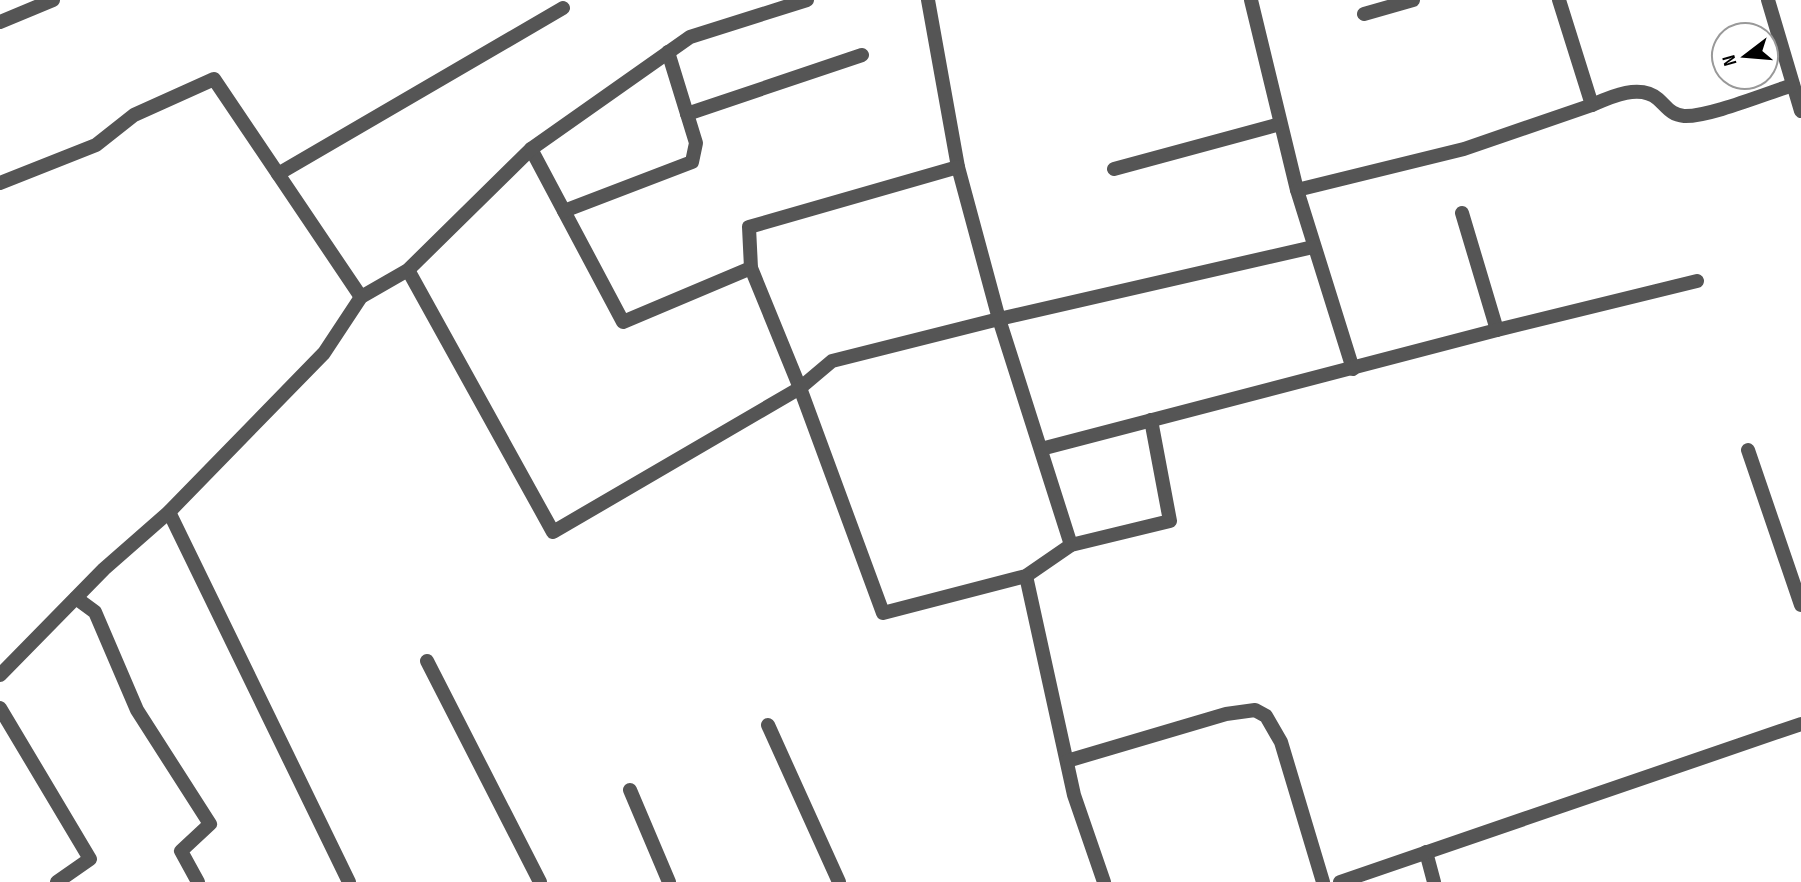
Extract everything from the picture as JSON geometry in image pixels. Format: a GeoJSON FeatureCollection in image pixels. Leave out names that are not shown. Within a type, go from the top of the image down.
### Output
{"type":"FeatureCollection","features":[{"type":"Feature","properties":{"kind":"street"},"geometry":{"type":"LineString","coordinates":[[0,22],[53,0]]}},
{"type":"Feature","properties":{"kind":"street"},"geometry":{"type":"LineString","coordinates":[[0,675],[104,569],[169,512],[324,352],[361,297],[408,270],[531,149],[690,37],[807,0]]}},
{"type":"Feature","properties":{"kind":"street"},"geometry":{"type":"LineString","coordinates":[[928,0],[958,167],[999,318],[1071,545]]}},
{"type":"Feature","properties":{"kind":"street"},"geometry":{"type":"LineString","coordinates":[[1251,0],[1297,190],[1353,369]]}},
{"type":"Feature","properties":{"kind":"street"},"geometry":{"type":"LineString","coordinates":[[1364,14],[1413,0]]}},
{"type":"Feature","properties":{"kind":"street"},"geometry":{"type":"LineString","coordinates":[[1559,0],[1592,105]]}},
{"type":"Feature","properties":{"kind":"street"},"geometry":{"type":"LineString","coordinates":[[1769,0],[1801,111]]}},
{"type":"Feature","properties":{"kind":"street"},"geometry":{"type":"LineString","coordinates":[[278,174],[564,8]]}},
{"type":"Feature","properties":{"kind":"street"},"geometry":{"type":"LineString","coordinates":[[564,211],[692,162],[696,143],[668,52]]}},
{"type":"Feature","properties":{"kind":"street"},"geometry":{"type":"LineString","coordinates":[[687,114],[862,55]]}},
{"type":"Feature","properties":{"kind":"street"},"geometry":{"type":"LineString","coordinates":[[0,183],[96,145],[134,115],[214,79],[361,297]]}},
{"type":"Feature","properties":{"kind":"street"},"geometry":{"type":"LineString","coordinates":[[1297,190],[1464,149],[1619,94],[1651,94],[1670,112],[1683,116],[1700,115],[1793,85]]}},
{"type":"Feature","properties":{"kind":"street"},"geometry":{"type":"LineString","coordinates":[[1114,169],[1280,124]]}},
{"type":"Feature","properties":{"kind":"street"},"geometry":{"type":"LineString","coordinates":[[531,149],[623,322],[751,268]]}},
{"type":"Feature","properties":{"kind":"street"},"geometry":{"type":"LineString","coordinates":[[958,167],[749,227],[751,268],[800,388],[883,612],[1026,576],[1071,545],[1170,520],[1151,420]]}},
{"type":"Feature","properties":{"kind":"street"},"geometry":{"type":"LineString","coordinates":[[1462,213],[1497,330]]}},
{"type":"Feature","properties":{"kind":"street"},"geometry":{"type":"LineString","coordinates":[[408,270],[553,532],[800,388],[832,362],[999,318],[1313,247]]}},
{"type":"Feature","properties":{"kind":"street"},"geometry":{"type":"LineString","coordinates":[[1041,449],[1497,330],[1697,281]]}},
{"type":"Feature","properties":{"kind":"street"},"geometry":{"type":"LineString","coordinates":[[1748,450],[1801,605]]}},
{"type":"Feature","properties":{"kind":"street"},"geometry":{"type":"LineString","coordinates":[[169,512],[349,882]]}},
{"type":"Feature","properties":{"kind":"street"},"geometry":{"type":"LineString","coordinates":[[1026,576],[1074,795],[1104,882]]}},
{"type":"Feature","properties":{"kind":"street"},"geometry":{"type":"LineString","coordinates":[[76,598],[95,612],[137,710],[210,824],[181,851],[198,882]]}},
{"type":"Feature","properties":{"kind":"street"},"geometry":{"type":"LineString","coordinates":[[427,661],[540,882]]}},
{"type":"Feature","properties":{"kind":"street"},"geometry":{"type":"LineString","coordinates":[[0,708],[90,859],[57,882]]}},
{"type":"Feature","properties":{"kind":"street"},"geometry":{"type":"LineString","coordinates":[[1067,761],[1226,714],[1255,710],[1266,716],[1281,743],[1323,882]]}},
{"type":"Feature","properties":{"kind":"street"},"geometry":{"type":"LineString","coordinates":[[1340,882],[1801,724]]}},
{"type":"Feature","properties":{"kind":"street"},"geometry":{"type":"LineString","coordinates":[[768,725],[839,882]]}},
{"type":"Feature","properties":{"kind":"street"},"geometry":{"type":"LineString","coordinates":[[630,790],[669,882]]}},
{"type":"Feature","properties":{"kind":"street"},"geometry":{"type":"LineString","coordinates":[[1426,852],[1434,882]]}}]}
